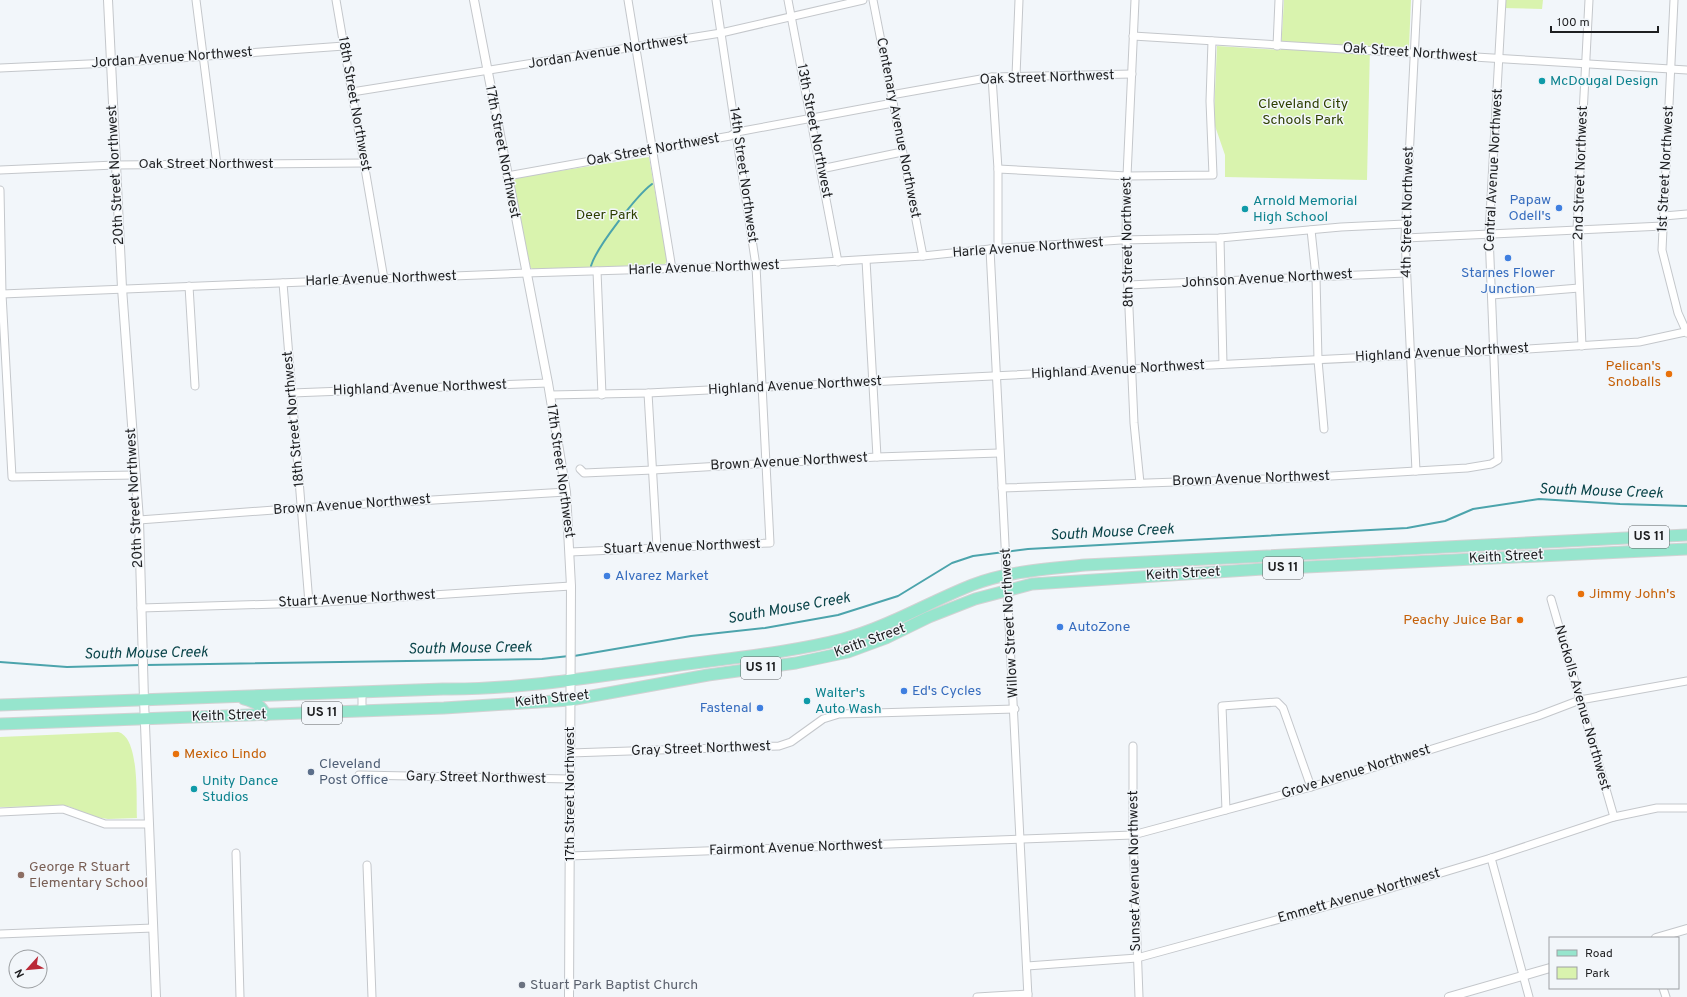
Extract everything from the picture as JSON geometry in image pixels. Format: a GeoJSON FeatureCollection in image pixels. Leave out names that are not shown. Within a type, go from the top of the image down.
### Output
{"type":"FeatureCollection","features":[{"type":"Feature","properties":{"kind":"main road","name":"Keith Street"},"geometry":{"type":"LineString","coordinates":[[0,705],[475,689],[570,680],[795,649],[845,638],[933,603],[972,585],[1006,574],[1085,565],[1687,535]]}},
{"type":"Feature","properties":{"kind":"main road"},"geometry":{"type":"LineString","coordinates":[[1515,544],[1516,557]]}},
{"type":"Feature","properties":{"kind":"main road","name":"Keith Street"},"geometry":{"type":"LineString","coordinates":[[0,724],[362,711],[570,700],[708,675],[796,663],[848,652],[886,638],[929,617],[975,599],[1040,583],[1263,569],[1687,549]]}},
{"type":"Feature","properties":{"kind":"main road"},"geometry":{"type":"LineString","coordinates":[[1262,555],[1263,569]]}},
{"type":"Feature","properties":{"kind":"main road"},"geometry":{"type":"LineString","coordinates":[[475,689],[486,693],[500,704]]}},
{"type":"Feature","properties":{"kind":"main road"},"geometry":{"type":"LineString","coordinates":[[235,697],[257,703],[266,715]]}},
{"type":"Feature","properties":{"kind":"street","name":"20th Street Northwest"},"geometry":{"type":"LineString","coordinates":[[108,0],[122,288],[139,520],[144,720],[156,997]]}},
{"type":"Feature","properties":{"kind":"street"},"geometry":{"type":"LineString","coordinates":[[196,0],[217,165]]}},
{"type":"Feature","properties":{"kind":"street","name":"18th Street Northwest"},"geometry":{"type":"LineString","coordinates":[[336,0],[384,279]]}},
{"type":"Feature","properties":{"kind":"street","name":"17th Street Northwest"},"geometry":{"type":"LineString","coordinates":[[474,0],[486,72],[548,383],[566,492],[572,586],[570,622],[569,997]]}},
{"type":"Feature","properties":{"kind":"street"},"geometry":{"type":"LineString","coordinates":[[628,0],[672,269]]}},
{"type":"Feature","properties":{"kind":"street","name":"14th Street Northwest"},"geometry":{"type":"LineString","coordinates":[[716,0],[756,266],[770,543]]}},
{"type":"Feature","properties":{"kind":"street","name":"13th Street Northwest"},"geometry":{"type":"LineString","coordinates":[[788,0],[812,118],[838,262]]}},
{"type":"Feature","properties":{"kind":"street","name":"Jordan Avenue Northwest"},"geometry":{"type":"LineString","coordinates":[[352,92],[486,72],[721,33],[791,18],[863,0]]}},
{"type":"Feature","properties":{"kind":"street","name":"Centenary Avenue Northwest"},"geometry":{"type":"LineString","coordinates":[[873,0],[923,256]]}},
{"type":"Feature","properties":{"kind":"street"},"geometry":{"type":"LineString","coordinates":[[1016,76],[1019,0]]}},
{"type":"Feature","properties":{"kind":"street","name":"8th Street Northwest"},"geometry":{"type":"LineString","coordinates":[[1134,0],[1126,240],[1134,423],[1140,483]]}},
{"type":"Feature","properties":{"kind":"street"},"geometry":{"type":"LineString","coordinates":[[1277,46],[1279,0]]}},
{"type":"Feature","properties":{"kind":"street","name":"4th Street Northwest"},"geometry":{"type":"LineString","coordinates":[[1416,471],[1405,224],[1417,0]]}},
{"type":"Feature","properties":{"kind":"street","name":"Central Avenue Northwest"},"geometry":{"type":"LineString","coordinates":[[1498,460],[1489,234],[1500,58],[1502,0]]}},
{"type":"Feature","properties":{"kind":"street","name":"2nd Street Northwest"},"geometry":{"type":"LineString","coordinates":[[1582,346],[1577,229],[1588,0]]}},
{"type":"Feature","properties":{"kind":"street","name":"1st Street Northwest"},"geometry":{"type":"LineString","coordinates":[[1674,0],[1662,250],[1678,314],[1686,332]]}},
{"type":"Feature","properties":{"kind":"street","name":"Oak Street Northwest"},"geometry":{"type":"LineString","coordinates":[[1133,36],[1687,70]]}},
{"type":"Feature","properties":{"kind":"street"},"geometry":{"type":"LineString","coordinates":[[998,169],[1127,176],[1213,175],[1210,101],[1212,42]]}},
{"type":"Feature","properties":{"kind":"street","name":"Jordan Avenue Northwest"},"geometry":{"type":"LineString","coordinates":[[0,68],[110,63],[344,46]]}},
{"type":"Feature","properties":{"kind":"street","name":"Oak Street Northwest"},"geometry":{"type":"LineString","coordinates":[[507,176],[730,136],[737,132],[812,118],[992,77],[1132,74]]}},
{"type":"Feature","properties":{"kind":"street"},"geometry":{"type":"LineString","coordinates":[[992,77],[998,169],[998,249]]}},
{"type":"Feature","properties":{"kind":"street"},"geometry":{"type":"LineString","coordinates":[[821,169],[902,152]]}},
{"type":"Feature","properties":{"kind":"street","name":"Oak Street Northwest"},"geometry":{"type":"LineString","coordinates":[[0,170],[115,165],[364,163]]}},
{"type":"Feature","properties":{"kind":"street"},"geometry":{"type":"LineString","coordinates":[[0,190],[2,338],[12,477],[136,475]]}},
{"type":"Feature","properties":{"kind":"street"},"geometry":{"type":"LineString","coordinates":[[1664,216],[1687,214]]}},
{"type":"Feature","properties":{"kind":"street","name":"Harle Avenue Northwest"},"geometry":{"type":"LineString","coordinates":[[2,294],[122,288],[838,262],[923,256],[990,249],[1126,240],[1220,238],[1341,227],[1405,224]]}},
{"type":"Feature","properties":{"kind":"street"},"geometry":{"type":"LineString","coordinates":[[1405,238],[1663,226]]}},
{"type":"Feature","properties":{"kind":"street"},"geometry":{"type":"LineString","coordinates":[[1310,230],[1316,277],[1318,360],[1324,429]]}},
{"type":"Feature","properties":{"kind":"street"},"geometry":{"type":"LineString","coordinates":[[1220,238],[1223,364]]}},
{"type":"Feature","properties":{"kind":"street","name":"Willow Street Northwest"},"geometry":{"type":"LineString","coordinates":[[990,249],[1006,548],[1006,574],[1022,839],[1028,996]]}},
{"type":"Feature","properties":{"kind":"street"},"geometry":{"type":"LineString","coordinates":[[866,260],[878,457]]}},
{"type":"Feature","properties":{"kind":"street"},"geometry":{"type":"LineString","coordinates":[[598,271],[602,395]]}},
{"type":"Feature","properties":{"kind":"street","name":"Johnson Avenue Northwest"},"geometry":{"type":"LineString","coordinates":[[1128,285],[1406,273]]}},
{"type":"Feature","properties":{"kind":"street","name":"18th Street Northwest"},"geometry":{"type":"LineString","coordinates":[[283,283],[309,603]]}},
{"type":"Feature","properties":{"kind":"street"},"geometry":{"type":"LineString","coordinates":[[189,286],[195,386]]}},
{"type":"Feature","properties":{"kind":"street"},"geometry":{"type":"LineString","coordinates":[[1492,295],[1579,288]]}},
{"type":"Feature","properties":{"kind":"street","name":"Highland Avenue Northwest"},"geometry":{"type":"LineString","coordinates":[[550,395],[602,395],[763,388],[1223,364],[1410,356],[1639,342],[1686,332]]}},
{"type":"Feature","properties":{"kind":"street","name":"Highland Avenue Northwest"},"geometry":{"type":"LineString","coordinates":[[292,393],[548,383]]}},
{"type":"Feature","properties":{"kind":"street"},"geometry":{"type":"LineString","coordinates":[[648,393],[657,547]]}},
{"type":"Feature","properties":{"kind":"street","name":"Brown Avenue Northwest"},"geometry":{"type":"LineString","coordinates":[[580,469],[584,473],[767,462],[1000,454]]}},
{"type":"Feature","properties":{"kind":"street","name":"Brown Avenue Northwest"},"geometry":{"type":"LineString","coordinates":[[1002,488],[1298,478],[1467,468],[1491,464],[1498,460]]}},
{"type":"Feature","properties":{"kind":"street","name":"Brown Avenue Northwest"},"geometry":{"type":"LineString","coordinates":[[139,520],[301,508],[566,492]]}},
{"type":"Feature","properties":{"kind":"street","name":"Stuart Avenue Northwest"},"geometry":{"type":"LineString","coordinates":[[570,552],[770,543]]}},
{"type":"Feature","properties":{"kind":"street","name":"Stuart Avenue Northwest"},"geometry":{"type":"LineString","coordinates":[[141,608],[309,603],[572,586]]}},
{"type":"Feature","properties":{"kind":"street","name":"Nuckolls Avenue Northwest"},"geometry":{"type":"LineString","coordinates":[[1551,598],[1614,817]]}},
{"type":"Feature","properties":{"kind":"street"},"geometry":{"type":"LineString","coordinates":[[795,649],[796,663]]}},
{"type":"Feature","properties":{"kind":"street","name":"Grove Avenue Northwest"},"geometry":{"type":"LineString","coordinates":[[1022,839],[1133,835],[1311,787],[1538,716],[1580,700],[1687,681]]}},
{"type":"Feature","properties":{"kind":"street"},"geometry":{"type":"LineString","coordinates":[[362,692],[362,711]]}},
{"type":"Feature","properties":{"kind":"street"},"geometry":{"type":"LineString","coordinates":[[1226,810],[1222,706],[1277,702],[1283,708],[1311,787]]}},
{"type":"Feature","properties":{"kind":"street","name":"Gray Street Northwest"},"geometry":{"type":"LineString","coordinates":[[570,753],[779,746],[791,742],[823,719],[839,714],[1014,709]]}},
{"type":"Feature","properties":{"kind":"street","name":"Sunset Avenue Northwest"},"geometry":{"type":"LineString","coordinates":[[1133,746],[1133,835],[1139,997]]}},
{"type":"Feature","properties":{"kind":"street","name":"Gary Street Northwest"},"geometry":{"type":"LineString","coordinates":[[359,775],[569,779]]}},
{"type":"Feature","properties":{"kind":"street","name":"Emmett Avenue Northwest"},"geometry":{"type":"LineString","coordinates":[[1027,966],[1137,958],[1368,895],[1491,858],[1614,817],[1656,808],[1687,808]]}},
{"type":"Feature","properties":{"kind":"street"},"geometry":{"type":"LineString","coordinates":[[0,812],[63,809],[105,824],[148,824]]}},
{"type":"Feature","properties":{"kind":"street","name":"Fairmont Avenue Northwest"},"geometry":{"type":"LineString","coordinates":[[570,856],[1022,839]]}},
{"type":"Feature","properties":{"kind":"street"},"geometry":{"type":"LineString","coordinates":[[236,853],[240,997]]}},
{"type":"Feature","properties":{"kind":"street"},"geometry":{"type":"LineString","coordinates":[[1491,858],[1529,997]]}},
{"type":"Feature","properties":{"kind":"street"},"geometry":{"type":"LineString","coordinates":[[367,865],[372,997]]}},
{"type":"Feature","properties":{"kind":"street"},"geometry":{"type":"LineString","coordinates":[[0,934],[153,928]]}},
{"type":"Feature","properties":{"kind":"street"},"geometry":{"type":"LineString","coordinates":[[1660,937],[1687,930]]}},
{"type":"Feature","properties":{"kind":"street"},"geometry":{"type":"LineString","coordinates":[[1449,997],[1549,968]]}},
{"type":"Feature","properties":{"kind":"street"},"geometry":{"type":"LineString","coordinates":[[977,997],[1028,996]]}},
{"type":"Feature","properties":{"kind":"green space","name":"Cleveland City Schools Park"},"geometry":{"type":"Polygon","coordinates":[[[1284,0],[1411,0],[1409,47],[1370,46],[1367,180],[1225,177],[1225,155],[1215,126],[1214,115],[1217,46],[1281,50],[1284,0]]]}},
{"type":"Feature","properties":{"kind":"green space"},"geometry":{"type":"Polygon","coordinates":[[[1502,0],[1543,0],[1542,9],[1502,8],[1502,0]]]}},
{"type":"Feature","properties":{"kind":"green space","name":"Deer Park"},"geometry":{"type":"Polygon","coordinates":[[[649,157],[667,261],[665,264],[534,270],[530,267],[513,181],[514,178],[649,157]]]}},
{"type":"Feature","properties":{"kind":"green space"},"geometry":{"type":"Polygon","coordinates":[[[118,732],[125,736],[130,745],[133,756],[137,818],[108,819],[95,817],[68,806],[0,807],[0,737],[118,732]]]}},
{"type":"Feature","properties":{"kind":"waterway"},"geometry":{"type":"LineString","coordinates":[[591,266],[594,258],[618,222],[645,190],[652,184]]}},
{"type":"Feature","properties":{"kind":"waterway","name":"South Mouse Creek"},"geometry":{"type":"LineString","coordinates":[[574,656],[691,636],[765,628],[838,615],[898,596],[952,563],[973,556],[1028,549],[1407,528],[1445,521],[1473,509],[1539,499],[1687,506]]}},
{"type":"Feature","properties":{"kind":"waterway","name":"South Mouse Creek"},"geometry":{"type":"LineString","coordinates":[[146,665],[542,659],[569,656]]}},
{"type":"Feature","properties":{"kind":"waterway","name":"South Mouse Creek"},"geometry":{"type":"LineString","coordinates":[[0,662],[67,667],[142,665]]}},
{"type":"Feature","properties":{"kind":"place","name":"McDougal Design"},"geometry":{"type":"Point","coordinates":[1542,81]}},
{"type":"Feature","properties":{"kind":"place","name":"Papaw Odell's"},"geometry":{"type":"Point","coordinates":[1559,208]}},
{"type":"Feature","properties":{"kind":"place","name":"Arnold Memorial High School"},"geometry":{"type":"Point","coordinates":[1245,209]}},
{"type":"Feature","properties":{"kind":"place","name":"Starnes Flower Junction"},"geometry":{"type":"Point","coordinates":[1508,258]}},
{"type":"Feature","properties":{"kind":"place","name":"Pelican's Snoballs"},"geometry":{"type":"Point","coordinates":[1669,374]}},
{"type":"Feature","properties":{"kind":"place","name":"Alvarez Market"},"geometry":{"type":"Point","coordinates":[607,576]}},
{"type":"Feature","properties":{"kind":"place","name":"Jimmy John's"},"geometry":{"type":"Point","coordinates":[1581,594]}},
{"type":"Feature","properties":{"kind":"place","name":"Peachy Juice Bar"},"geometry":{"type":"Point","coordinates":[1520,620]}},
{"type":"Feature","properties":{"kind":"place","name":"AutoZone"},"geometry":{"type":"Point","coordinates":[1060,627]}},
{"type":"Feature","properties":{"kind":"place","name":"Ed's Cycles"},"geometry":{"type":"Point","coordinates":[904,691]}},
{"type":"Feature","properties":{"kind":"place","name":"Walter's Auto Wash"},"geometry":{"type":"Point","coordinates":[807,701]}},
{"type":"Feature","properties":{"kind":"place","name":"Fastenal"},"geometry":{"type":"Point","coordinates":[760,708]}},
{"type":"Feature","properties":{"kind":"place","name":"Mexico Lindo"},"geometry":{"type":"Point","coordinates":[176,754]}},
{"type":"Feature","properties":{"kind":"place","name":"Cleveland Post Office"},"geometry":{"type":"Point","coordinates":[311,772]}},
{"type":"Feature","properties":{"kind":"place","name":"Unity Dance Studios"},"geometry":{"type":"Point","coordinates":[194,789]}},
{"type":"Feature","properties":{"kind":"place","name":"George R Stuart Elementary School"},"geometry":{"type":"Point","coordinates":[21,875]}},
{"type":"Feature","properties":{"kind":"place","name":"Stuart Park Baptist Church"},"geometry":{"type":"Point","coordinates":[522,985]}}]}
